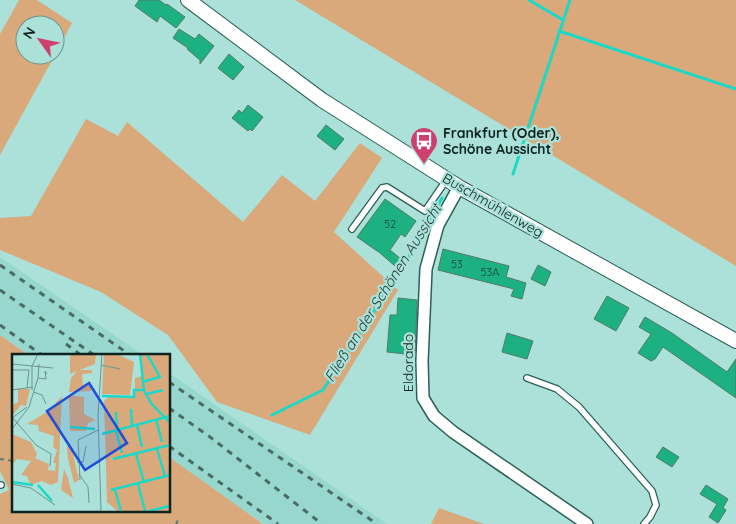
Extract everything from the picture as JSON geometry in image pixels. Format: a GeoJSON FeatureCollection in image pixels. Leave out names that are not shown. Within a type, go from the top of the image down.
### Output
{"type":"FeatureCollection","features":[{"type":"Feature","properties":{"kind":"street","name":"Buschmühlenweg"},"geometry":{"type":"LineString","coordinates":[[188,0],[322,100],[453,183],[736,341]]}},
{"type":"Feature","properties":{"kind":"street","name":"Eldorado"},"geometry":{"type":"LineString","coordinates":[[453,183],[438,225],[426,268],[422,361],[423,398],[434,416],[454,432],[587,524]]}},
{"type":"Feature","properties":{"kind":"lane"},"geometry":{"type":"LineString","coordinates":[[352,229],[382,188],[388,186],[425,211],[453,183]]}},
{"type":"Feature","properties":{"kind":"lane"},"geometry":{"type":"LineString","coordinates":[[527,378],[557,389],[579,406],[652,491],[656,505],[650,518],[644,524]]}},
{"type":"Feature","properties":{"kind":"path"},"geometry":{"type":"LineString","coordinates":[[176,524],[179,518]]}},
{"type":"Feature","properties":{"kind":"shaded area"},"geometry":{"type":"Polygon","coordinates":[[[19,0],[37,0],[60,15],[15,15],[15,65],[50,65],[0,155],[0,34],[19,0]]]}},
{"type":"Feature","properties":{"kind":"shaded area"},"geometry":{"type":"Polygon","coordinates":[[[295,0],[736,0],[736,266],[295,0]]]}},
{"type":"Feature","properties":{"kind":"shaded area"},"geometry":{"type":"Polygon","coordinates":[[[65,18],[72,23],[65,36],[65,18]]]}},
{"type":"Feature","properties":{"kind":"shaded area"},"geometry":{"type":"Polygon","coordinates":[[[86,119],[118,136],[127,122],[243,222],[282,175],[315,201],[360,143],[382,158],[334,232],[398,290],[310,435],[217,402],[168,335],[101,292],[0,250],[0,218],[31,216],[86,119]]]}},
{"type":"Feature","properties":{"kind":"shaded area"},"geometry":{"type":"Polygon","coordinates":[[[0,257],[142,354],[27,354],[0,335],[0,257]]]}},
{"type":"Feature","properties":{"kind":"shaded area"},"geometry":{"type":"Polygon","coordinates":[[[0,335],[27,354],[12,354],[12,512],[170,512],[170,458],[263,524],[0,524],[0,494],[9,490],[0,471],[0,335]]]}},
{"type":"Feature","properties":{"kind":"shaded area"},"geometry":{"type":"Polygon","coordinates":[[[170,374],[387,524],[265,524],[170,458],[170,374]]]}},
{"type":"Feature","properties":{"kind":"shaded area"},"geometry":{"type":"Polygon","coordinates":[[[439,508],[484,524],[431,524],[439,508]]]}},
{"type":"Feature","properties":{"kind":"building"},"geometry":{"type":"Polygon","coordinates":[[[139,0],[159,0],[185,17],[176,28],[160,16],[157,22],[135,6],[139,0]]]}},
{"type":"Feature","properties":{"kind":"building"},"geometry":{"type":"Polygon","coordinates":[[[179,29],[195,39],[199,34],[214,46],[200,64],[200,60],[188,48],[173,38],[179,29]]]}},
{"type":"Feature","properties":{"kind":"building"},"geometry":{"type":"Polygon","coordinates":[[[229,54],[244,67],[233,80],[218,68],[229,54]]]}},
{"type":"Feature","properties":{"kind":"building"},"geometry":{"type":"Polygon","coordinates":[[[248,105],[263,117],[252,131],[250,129],[248,131],[232,118],[239,110],[242,113],[248,105]]]}},
{"type":"Feature","properties":{"kind":"building"},"geometry":{"type":"Polygon","coordinates":[[[326,125],[344,139],[335,150],[317,136],[326,125]]]}},
{"type":"Feature","properties":{"kind":"building"},"geometry":{"type":"Polygon","coordinates":[[[385,199],[416,221],[405,237],[401,234],[390,250],[401,259],[395,266],[357,237],[385,199]]]}},
{"type":"Feature","properties":{"kind":"building"},"geometry":{"type":"Polygon","coordinates":[[[443,249],[509,266],[506,277],[526,283],[522,299],[511,296],[514,289],[438,270],[443,249]]]}},
{"type":"Feature","properties":{"kind":"building"},"geometry":{"type":"Polygon","coordinates":[[[538,265],[551,272],[545,286],[531,279],[538,265]]]}},
{"type":"Feature","properties":{"kind":"building"},"geometry":{"type":"Polygon","coordinates":[[[607,296],[629,308],[616,331],[594,319],[607,296]]]}},
{"type":"Feature","properties":{"kind":"building"},"geometry":{"type":"Polygon","coordinates":[[[398,298],[417,300],[415,355],[387,352],[390,315],[397,315],[398,298]]]}},
{"type":"Feature","properties":{"kind":"building"},"geometry":{"type":"Polygon","coordinates":[[[645,317],[672,333],[727,372],[736,359],[736,398],[663,347],[655,359],[651,361],[638,353],[651,334],[639,327],[645,317]]]}},
{"type":"Feature","properties":{"kind":"building"},"geometry":{"type":"Polygon","coordinates":[[[507,333],[533,341],[527,359],[502,352],[507,333]]]}},
{"type":"Feature","properties":{"kind":"building"},"geometry":{"type":"Polygon","coordinates":[[[663,447],[679,457],[672,467],[656,457],[663,447]]]}},
{"type":"Feature","properties":{"kind":"building"},"geometry":{"type":"Polygon","coordinates":[[[706,485],[728,499],[723,508],[726,510],[718,523],[709,517],[717,504],[700,494],[706,485]]]}},
{"type":"Feature","properties":{"kind":"waterway"},"geometry":{"type":"LineString","coordinates":[[529,0],[563,20]]}},
{"type":"Feature","properties":{"kind":"waterway"},"geometry":{"type":"LineString","coordinates":[[513,174],[570,0]]}},
{"type":"Feature","properties":{"kind":"waterway"},"geometry":{"type":"LineString","coordinates":[[559,31],[736,89]]}},
{"type":"Feature","properties":{"kind":"waterway","name":"Fließ an der Schönen Aussicht"},"geometry":{"type":"LineString","coordinates":[[272,415],[323,390],[407,260],[442,198]]}},
{"type":"Feature","properties":{"kind":"railway"},"geometry":{"type":"LineString","coordinates":[[0,265],[129,354]]}},
{"type":"Feature","properties":{"kind":"railway"},"geometry":{"type":"LineString","coordinates":[[0,290],[93,354]]}},
{"type":"Feature","properties":{"kind":"railway"},"geometry":{"type":"LineString","coordinates":[[0,325],[41,354]]}},
{"type":"Feature","properties":{"kind":"railway"},"geometry":{"type":"LineString","coordinates":[[66,344],[80,354]]}},
{"type":"Feature","properties":{"kind":"railway"},"geometry":{"type":"LineString","coordinates":[[170,383],[377,524]]}},
{"type":"Feature","properties":{"kind":"railway"},"geometry":{"type":"LineString","coordinates":[[170,409],[210,437],[322,524]]}},
{"type":"Feature","properties":{"kind":"railway"},"geometry":{"type":"LineString","coordinates":[[170,447],[278,524]]}},
{"type":"Feature","properties":{"kind":"place","name":"Frankfurt (Oder), Schöne Aussicht"},"geometry":{"type":"Point","coordinates":[424,165]}}]}
